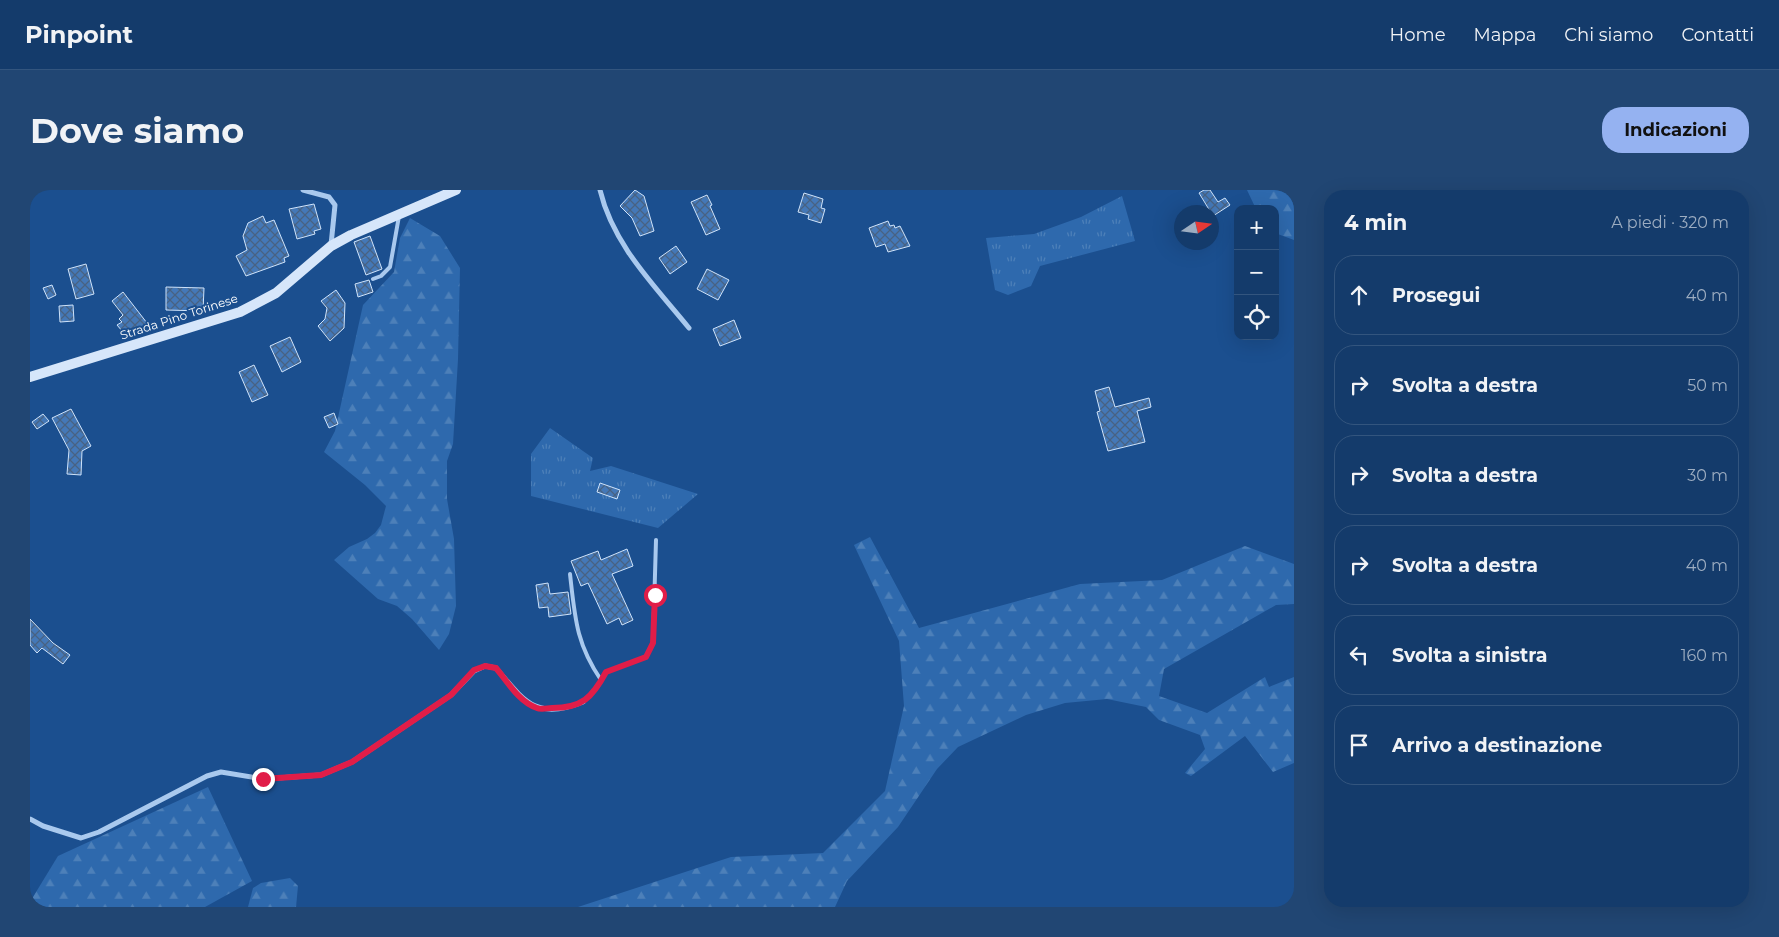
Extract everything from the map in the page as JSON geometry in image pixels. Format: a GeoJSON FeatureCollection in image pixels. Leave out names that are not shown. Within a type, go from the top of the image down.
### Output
{"type":"FeatureCollection","features":[{"type":"Feature","properties":{"kind":"street"},"geometry":{"type":"LineString","coordinates":[[303,190],[329,197],[335,205],[331,246]]}},
{"type":"Feature","properties":{"kind":"street","name":"Strada Pino Torinese"},"geometry":{"type":"LineString","coordinates":[[30,377],[240,312],[276,293],[331,246],[351,235],[456,190]]}},
{"type":"Feature","properties":{"kind":"street"},"geometry":{"type":"LineString","coordinates":[[600,190],[603,204],[624,248],[689,328]]}},
{"type":"Feature","properties":{"kind":"street"},"geometry":{"type":"LineString","coordinates":[[30,818],[49,829],[81,838],[99,832],[207,776],[221,772],[263,779],[321,775],[352,762],[451,695],[474,670],[485,666],[496,668],[522,699],[538,709],[568,708],[583,702]]}},
{"type":"Feature","properties":{"kind":"lane"},"geometry":{"type":"LineString","coordinates":[[373,280],[381,276],[390,267],[399,216]]}},
{"type":"Feature","properties":{"kind":"lane"},"geometry":{"type":"LineString","coordinates":[[583,702],[606,672],[646,657],[653,643],[656,540]]}},
{"type":"Feature","properties":{"kind":"lane"},"geometry":{"type":"LineString","coordinates":[[570,574],[576,628],[590,664],[601,680]]}},
{"type":"Feature","properties":{"kind":"green space"},"geometry":{"type":"Polygon","coordinates":[[[1247,190],[1294,190],[1294,240],[1279,234],[1279,205],[1254,205],[1247,190]]]}},
{"type":"Feature","properties":{"kind":"green space"},"geometry":{"type":"Polygon","coordinates":[[[1122,196],[1135,241],[1040,266],[1031,286],[1008,295],[995,290],[986,238],[1034,234],[1081,217],[1122,196]]]}},
{"type":"Feature","properties":{"kind":"green space"},"geometry":{"type":"Polygon","coordinates":[[[410,218],[440,236],[460,268],[458,359],[453,444],[447,461],[447,499],[454,539],[456,606],[449,634],[439,650],[412,619],[397,606],[378,599],[334,560],[349,547],[375,533],[381,525],[386,506],[365,485],[324,452],[335,431],[363,305],[394,272],[400,238],[410,218]]]}},
{"type":"Feature","properties":{"kind":"green space"},"geometry":{"type":"Polygon","coordinates":[[[550,428],[593,458],[590,471],[611,466],[698,494],[658,528],[531,496],[531,454],[550,428]]]}},
{"type":"Feature","properties":{"kind":"green space"},"geometry":{"type":"Polygon","coordinates":[[[870,537],[919,628],[1080,584],[1162,580],[1245,546],[1294,564],[1294,604],[1276,605],[1164,669],[1159,696],[1207,713],[1265,677],[1269,687],[1294,677],[1294,763],[1273,772],[1245,736],[1191,776],[1185,773],[1205,749],[1200,735],[1159,720],[1146,707],[1107,699],[1065,703],[1026,715],[958,747],[937,769],[898,827],[847,881],[835,907],[578,907],[731,857],[823,853],[885,791],[904,706],[899,641],[854,545],[870,537]]]}},
{"type":"Feature","properties":{"kind":"green space"},"geometry":{"type":"Polygon","coordinates":[[[208,787],[252,881],[205,907],[33,907],[33,897],[58,856],[208,787]]]}},
{"type":"Feature","properties":{"kind":"green space"},"geometry":{"type":"Polygon","coordinates":[[[290,878],[298,886],[296,907],[248,907],[253,888],[261,883],[290,878]]]}},
{"type":"Feature","properties":{"kind":"building"},"geometry":{"type":"Polygon","coordinates":[[[635,190],[644,196],[654,231],[640,236],[632,218],[620,206],[635,190]]]}},
{"type":"Feature","properties":{"kind":"building"},"geometry":{"type":"Polygon","coordinates":[[[1204,190],[1210,190],[1218,202],[1225,198],[1230,205],[1219,212],[1219,205],[1206,205],[1199,193],[1204,190]]]}},
{"type":"Feature","properties":{"kind":"building"},"geometry":{"type":"Polygon","coordinates":[[[804,193],[823,199],[821,208],[825,209],[821,223],[808,219],[809,215],[798,212],[804,193]]]}},
{"type":"Feature","properties":{"kind":"building"},"geometry":{"type":"Polygon","coordinates":[[[707,195],[720,229],[706,235],[691,202],[707,195]]]}},
{"type":"Feature","properties":{"kind":"building"},"geometry":{"type":"Polygon","coordinates":[[[314,204],[321,229],[314,231],[315,234],[297,239],[289,209],[314,204]]]}},
{"type":"Feature","properties":{"kind":"building"},"geometry":{"type":"Polygon","coordinates":[[[263,216],[266,223],[274,220],[289,256],[284,258],[285,262],[246,276],[236,256],[247,250],[243,236],[248,223],[263,216]]]}},
{"type":"Feature","properties":{"kind":"building"},"geometry":{"type":"Polygon","coordinates":[[[888,221],[890,226],[894,225],[895,228],[900,226],[910,246],[888,252],[885,244],[876,247],[869,228],[888,221]]]}},
{"type":"Feature","properties":{"kind":"building"},"geometry":{"type":"Polygon","coordinates":[[[370,236],[382,269],[366,275],[354,242],[370,236]]]}},
{"type":"Feature","properties":{"kind":"building"},"geometry":{"type":"Polygon","coordinates":[[[676,246],[687,262],[670,274],[659,258],[676,246]]]}},
{"type":"Feature","properties":{"kind":"building"},"geometry":{"type":"Polygon","coordinates":[[[86,264],[94,294],[76,299],[68,269],[86,264]]]}},
{"type":"Feature","properties":{"kind":"building"},"geometry":{"type":"Polygon","coordinates":[[[707,269],[729,280],[718,300],[697,289],[707,269]]]}},
{"type":"Feature","properties":{"kind":"building"},"geometry":{"type":"Polygon","coordinates":[[[369,280],[373,292],[358,297],[355,284],[369,280]]]}},
{"type":"Feature","properties":{"kind":"building"},"geometry":{"type":"Polygon","coordinates":[[[52,285],[56,295],[48,299],[43,288],[52,285]]]}},
{"type":"Feature","properties":{"kind":"building"},"geometry":{"type":"Polygon","coordinates":[[[166,287],[204,288],[203,311],[166,310],[166,287]]]}},
{"type":"Feature","properties":{"kind":"building"},"geometry":{"type":"Polygon","coordinates":[[[336,290],[345,303],[344,328],[330,341],[318,326],[325,319],[327,308],[321,301],[336,290]]]}},
{"type":"Feature","properties":{"kind":"building"},"geometry":{"type":"Polygon","coordinates":[[[123,292],[147,323],[128,338],[117,325],[122,322],[119,319],[123,315],[112,301],[123,292]]]}},
{"type":"Feature","properties":{"kind":"building"},"geometry":{"type":"Polygon","coordinates":[[[73,305],[74,321],[60,322],[59,306],[73,305]]]}},
{"type":"Feature","properties":{"kind":"building"},"geometry":{"type":"Polygon","coordinates":[[[734,320],[741,338],[720,346],[713,329],[734,320]]]}},
{"type":"Feature","properties":{"kind":"building"},"geometry":{"type":"Polygon","coordinates":[[[290,337],[301,362],[282,372],[270,346],[290,337]]]}},
{"type":"Feature","properties":{"kind":"building"},"geometry":{"type":"Polygon","coordinates":[[[254,365],[268,395],[252,402],[239,372],[254,365]]]}},
{"type":"Feature","properties":{"kind":"building"},"geometry":{"type":"Polygon","coordinates":[[[1109,387],[1115,407],[1149,398],[1151,407],[1137,411],[1145,442],[1108,451],[1097,412],[1100,411],[1095,391],[1109,387]]]}},
{"type":"Feature","properties":{"kind":"building"},"geometry":{"type":"Polygon","coordinates":[[[71,409],[91,446],[82,451],[81,475],[67,474],[69,450],[52,418],[71,409]]]}},
{"type":"Feature","properties":{"kind":"building"},"geometry":{"type":"Polygon","coordinates":[[[334,413],[338,424],[329,428],[324,417],[334,413]]]}},
{"type":"Feature","properties":{"kind":"building"},"geometry":{"type":"Polygon","coordinates":[[[43,414],[49,421],[37,429],[32,422],[43,414]]]}},
{"type":"Feature","properties":{"kind":"building"},"geometry":{"type":"Polygon","coordinates":[[[600,483],[620,490],[617,499],[597,492],[600,483]]]}},
{"type":"Feature","properties":{"kind":"building"},"geometry":{"type":"Polygon","coordinates":[[[627,549],[633,566],[612,574],[633,620],[622,625],[619,618],[607,624],[588,583],[581,586],[571,561],[598,551],[601,560],[627,549]]]}},
{"type":"Feature","properties":{"kind":"building"},"geometry":{"type":"Polygon","coordinates":[[[548,583],[550,594],[568,592],[571,614],[549,617],[548,607],[539,608],[536,585],[548,583]]]}},
{"type":"Feature","properties":{"kind":"building"},"geometry":{"type":"Polygon","coordinates":[[[30,619],[53,643],[70,655],[63,664],[42,648],[37,653],[30,645],[30,619]]]}},
{"type":"Feature","properties":{"kind":"route"},"geometry":{"type":"LineString","coordinates":[[263,779],[321,775],[352,762],[451,695],[474,670],[485,666],[496,668],[522,699],[538,709],[568,708],[583,702],[598,686],[606,672],[646,657],[653,643],[655,595]]}}]}
